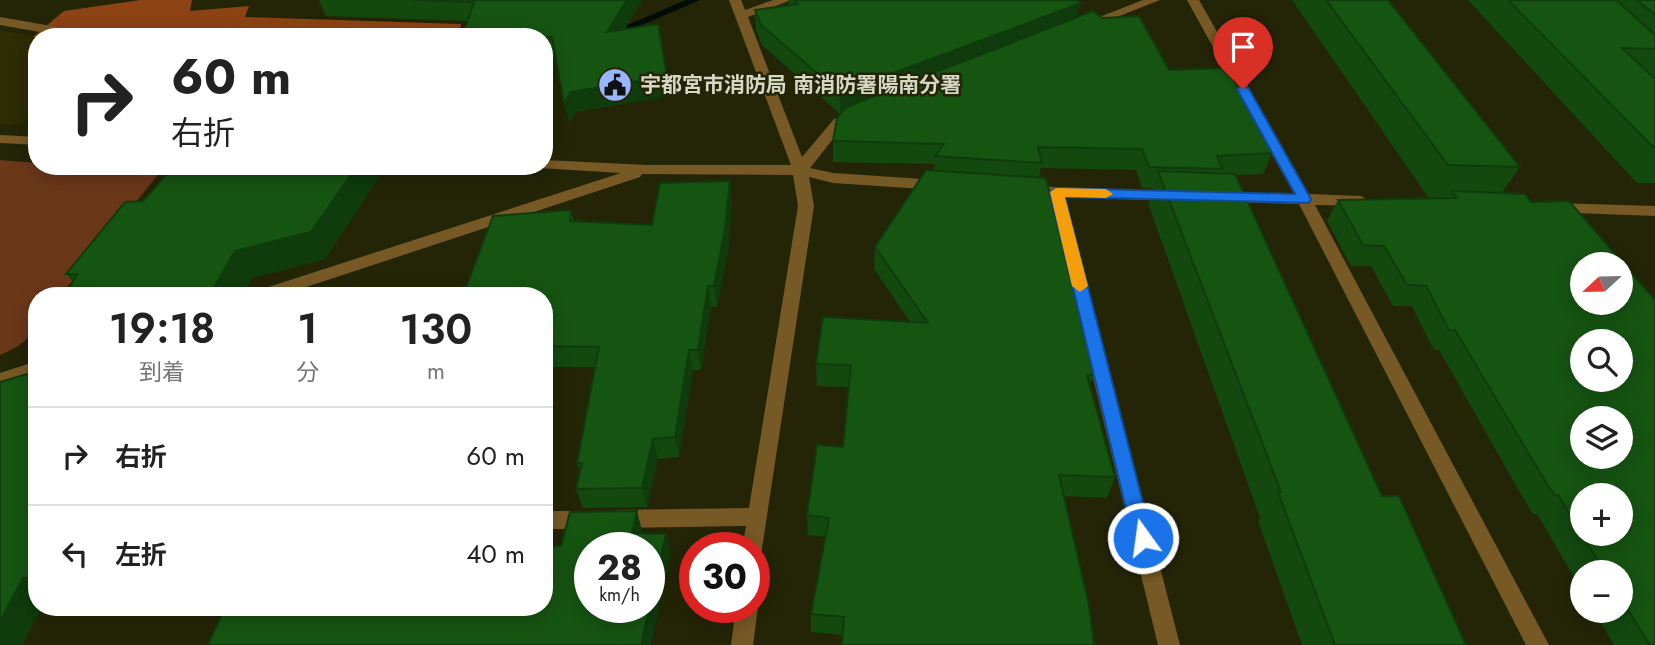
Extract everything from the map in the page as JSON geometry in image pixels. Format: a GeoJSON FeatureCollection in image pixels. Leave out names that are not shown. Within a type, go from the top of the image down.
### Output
{"type":"FeatureCollection","features":[{"type":"Feature","properties":{"kind":"street"},"geometry":{"type":"LineString","coordinates":[[735,0],[800,170],[806,206],[755,532]]}},
{"type":"Feature","properties":{"kind":"street"},"geometry":{"type":"LineString","coordinates":[[741,15],[785,0]]}},
{"type":"Feature","properties":{"kind":"street"},"geometry":{"type":"LineString","coordinates":[[1069,31],[1154,0]]}},
{"type":"Feature","properties":{"kind":"street"},"geometry":{"type":"LineString","coordinates":[[1193,0],[1304,199],[1538,645]]}},
{"type":"Feature","properties":{"kind":"street"},"geometry":{"type":"LineString","coordinates":[[0,21],[40,28]]}},
{"type":"Feature","properties":{"kind":"street"},"geometry":{"type":"LineString","coordinates":[[800,170],[839,122],[865,112]]}},
{"type":"Feature","properties":{"kind":"street"},"geometry":{"type":"LineString","coordinates":[[0,139],[28,141]]}},
{"type":"Feature","properties":{"kind":"street"},"geometry":{"type":"LineString","coordinates":[[553,165],[647,170],[800,170],[833,178],[951,186]]}},
{"type":"Feature","properties":{"kind":"street"},"geometry":{"type":"LineString","coordinates":[[287,287],[647,170]]}},
{"type":"Feature","properties":{"kind":"street"},"geometry":{"type":"LineString","coordinates":[[1004,189],[1371,202]]}},
{"type":"Feature","properties":{"kind":"street"},"geometry":{"type":"LineString","coordinates":[[1056,192],[1169,645]]}},
{"type":"Feature","properties":{"kind":"street"},"geometry":{"type":"LineString","coordinates":[[1572,227],[1550,208],[1655,211]]}},
{"type":"Feature","properties":{"kind":"street"},"geometry":{"type":"LineString","coordinates":[[0,380],[28,371]]}},
{"type":"Feature","properties":{"kind":"street"},"geometry":{"type":"LineString","coordinates":[[553,520],[757,517]]}},
{"type":"Feature","properties":{"kind":"street"},"geometry":{"type":"LineString","coordinates":[[742,645],[745,623]]}},
{"type":"Feature","properties":{"kind":"shaded area"},"geometry":{"type":"Polygon","coordinates":[[[141,0],[192,0],[190,11],[249,6],[245,17],[461,24],[460,28],[44,28],[64,11],[141,0]]]}},
{"type":"Feature","properties":{"kind":"shaded area"},"geometry":{"type":"Polygon","coordinates":[[[0,30],[28,35],[28,117],[20,125],[0,124],[0,30]]]}},
{"type":"Feature","properties":{"kind":"shaded area"},"geometry":{"type":"Polygon","coordinates":[[[0,160],[28,162],[28,175],[158,175],[67,287],[28,287],[28,337],[20,345],[0,355],[0,160]]]}},
{"type":"Feature","properties":{"kind":"building"},"geometry":{"type":"Polygon","coordinates":[[[414,0],[627,0],[607,32],[658,24],[667,76],[571,92],[564,103],[553,42],[553,28],[465,28],[474,2],[414,0]]]}},
{"type":"Feature","properties":{"kind":"building"},"geometry":{"type":"Polygon","coordinates":[[[795,0],[1076,0],[1081,3],[840,93],[761,25],[755,10],[798,4],[795,0]]]}},
{"type":"Feature","properties":{"kind":"building"},"geometry":{"type":"Polygon","coordinates":[[[1326,0],[1388,0],[1520,167],[1448,165],[1326,0]]]}},
{"type":"Feature","properties":{"kind":"building"},"geometry":{"type":"Polygon","coordinates":[[[1508,0],[1616,0],[1655,35],[1655,49],[1622,48],[1655,79],[1655,149],[1508,0]]]}},
{"type":"Feature","properties":{"kind":"building"},"geometry":{"type":"Polygon","coordinates":[[[1637,0],[1655,0],[1655,15],[1637,0]]]}},
{"type":"Feature","properties":{"kind":"building"},"geometry":{"type":"Polygon","coordinates":[[[1093,11],[1102,18],[1139,16],[1169,70],[1228,68],[1272,153],[1217,156],[1223,169],[1149,167],[1142,149],[1038,147],[1042,163],[935,156],[944,144],[833,141],[837,118],[846,107],[1093,11]]]}},
{"type":"Feature","properties":{"kind":"building"},"geometry":{"type":"Polygon","coordinates":[[[926,170],[1046,178],[1094,375],[1087,375],[1115,477],[1059,475],[1089,605],[1094,645],[842,645],[844,617],[811,614],[829,518],[807,515],[817,445],[843,447],[851,365],[816,364],[823,317],[928,323],[875,247],[926,170]]]}},
{"type":"Feature","properties":{"kind":"building"},"geometry":{"type":"Polygon","coordinates":[[[1158,171],[1235,174],[1382,496],[1399,496],[1466,645],[1335,645],[1278,492],[1281,492],[1158,171]]]}},
{"type":"Feature","properties":{"kind":"building"},"geometry":{"type":"Polygon","coordinates":[[[166,175],[351,175],[311,232],[235,251],[214,287],[70,287],[77,274],[66,274],[125,202],[143,201],[166,175]]]}},
{"type":"Feature","properties":{"kind":"building"},"geometry":{"type":"Polygon","coordinates":[[[730,181],[725,229],[714,286],[708,286],[698,350],[689,350],[675,437],[653,439],[642,488],[576,489],[582,463],[577,463],[599,347],[553,346],[553,287],[466,287],[493,216],[571,210],[570,221],[652,225],[660,183],[730,181]]]}},
{"type":"Feature","properties":{"kind":"building"},"geometry":{"type":"Polygon","coordinates":[[[1452,191],[1525,194],[1531,202],[1569,201],[1613,252],[1570,252],[1570,315],[1633,315],[1633,275],[1655,300],[1655,645],[1650,645],[1633,618],[1633,560],[1598,560],[1589,546],[1633,546],[1633,483],[1570,483],[1570,515],[1558,495],[1554,495],[1455,330],[1449,330],[1426,286],[1407,285],[1384,246],[1363,245],[1338,200],[1457,198],[1452,191]]]}},
{"type":"Feature","properties":{"kind":"building"},"geometry":{"type":"Polygon","coordinates":[[[28,374],[28,578],[23,578],[0,621],[0,382],[28,374]]]}},
{"type":"Feature","properties":{"kind":"building"},"geometry":{"type":"Polygon","coordinates":[[[637,511],[632,532],[574,532],[574,623],[646,623],[641,645],[208,645],[221,616],[553,616],[553,546],[561,546],[570,512],[637,511]]]}},
{"type":"Feature","properties":{"kind":"waterway"},"geometry":{"type":"LineString","coordinates":[[610,35],[695,0]]}},
{"type":"Feature","properties":{"kind":"slow traffic"},"geometry":{"type":"LineString","coordinates":[[1080,286],[1056,192],[1106,194]]}},
{"type":"Feature","properties":{"kind":"place","name":"宇都宮市消防局 南消防署陽南分署"},"geometry":{"type":"Point","coordinates":[615,85]}},
{"type":"Feature","properties":{"kind":"route"},"geometry":{"type":"LineString","coordinates":[[1143,538],[1056,192],[1304,199],[1243,89]]}}]}
